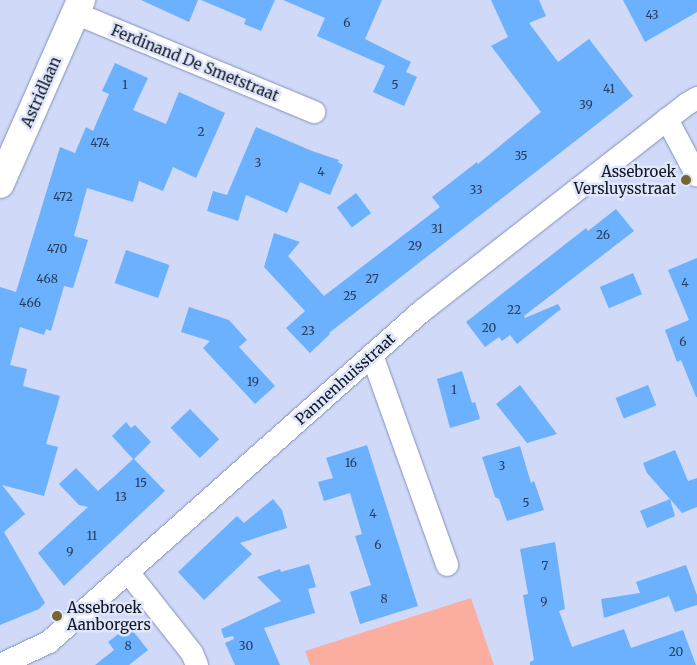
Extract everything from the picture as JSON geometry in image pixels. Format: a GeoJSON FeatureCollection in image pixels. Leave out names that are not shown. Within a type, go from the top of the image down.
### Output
{"type":"FeatureCollection","features":[{"type":"Feature","properties":{"kind":"main road","name":"Astridlaan"},"geometry":{"type":"LineString","coordinates":[[0,184],[78,7]]}},
{"type":"Feature","properties":{"kind":"street","name":"Ferdinand De Smetstraat"},"geometry":{"type":"LineString","coordinates":[[78,7],[314,112]]}},
{"type":"Feature","properties":{"kind":"street","name":"Pannenhuisstraat"},"geometry":{"type":"LineString","coordinates":[[0,665],[49,642],[422,311],[667,119],[697,98]]}},
{"type":"Feature","properties":{"kind":"street"},"geometry":{"type":"LineString","coordinates":[[667,119],[697,176]]}},
{"type":"Feature","properties":{"kind":"street"},"geometry":{"type":"LineString","coordinates":[[372,355],[447,564]]}},
{"type":"Feature","properties":{"kind":"street"},"geometry":{"type":"LineString","coordinates":[[128,572],[192,653],[197,665]]}},
{"type":"Feature","properties":{"kind":"shaded area"},"geometry":{"type":"Polygon","coordinates":[[[471,598],[494,665],[310,665],[305,651],[471,598]]]}},
{"type":"Feature","properties":{"kind":"building"},"geometry":{"type":"Polygon","coordinates":[[[141,0],[198,0],[189,22],[141,0]]]}},
{"type":"Feature","properties":{"kind":"building"},"geometry":{"type":"Polygon","coordinates":[[[201,0],[275,0],[261,31],[244,24],[246,19],[201,0]]]}},
{"type":"Feature","properties":{"kind":"building"},"geometry":{"type":"Polygon","coordinates":[[[283,0],[382,0],[365,39],[411,62],[406,72],[417,77],[404,106],[373,92],[385,66],[317,36],[325,18],[283,0]]]}},
{"type":"Feature","properties":{"kind":"building"},"geometry":{"type":"Polygon","coordinates":[[[491,0],[539,0],[546,16],[529,23],[558,62],[589,39],[633,96],[329,333],[310,353],[286,328],[305,311],[264,267],[274,233],[300,242],[288,256],[324,296],[440,207],[432,197],[477,162],[478,164],[541,112],[491,46],[508,37],[491,0]]]}},
{"type":"Feature","properties":{"kind":"building"},"geometry":{"type":"Polygon","coordinates":[[[623,0],[697,0],[697,12],[645,42],[623,0]]]}},
{"type":"Feature","properties":{"kind":"building"},"geometry":{"type":"Polygon","coordinates":[[[115,63],[148,78],[133,110],[166,124],[179,92],[225,113],[196,178],[173,167],[163,191],[139,181],[133,202],[87,188],[74,236],[88,240],[73,288],[64,286],[51,331],[46,329],[44,335],[20,327],[10,365],[27,369],[23,386],[60,396],[46,444],[58,447],[44,496],[2,485],[25,514],[4,532],[45,603],[39,609],[0,625],[0,287],[16,292],[60,147],[75,153],[86,127],[93,131],[109,94],[102,91],[115,63]]]}},
{"type":"Feature","properties":{"kind":"building"},"geometry":{"type":"Polygon","coordinates":[[[256,127],[312,151],[339,160],[338,162],[343,165],[330,195],[300,182],[287,213],[246,195],[238,221],[207,211],[213,191],[227,195],[256,127]]]}},
{"type":"Feature","properties":{"kind":"building"},"geometry":{"type":"Polygon","coordinates":[[[356,193],[371,213],[352,227],[337,207],[356,193]]]}},
{"type":"Feature","properties":{"kind":"building"},"geometry":{"type":"Polygon","coordinates":[[[616,209],[634,231],[524,316],[525,318],[558,304],[561,309],[517,344],[510,335],[502,341],[499,337],[485,347],[466,322],[586,228],[588,231],[616,209]]]}},
{"type":"Feature","properties":{"kind":"building"},"geometry":{"type":"Polygon","coordinates":[[[126,250],[169,265],[158,298],[115,283],[126,250]]]}},
{"type":"Feature","properties":{"kind":"building"},"geometry":{"type":"Polygon","coordinates":[[[697,258],[696,397],[681,360],[677,362],[665,330],[689,320],[668,270],[697,258]]]}},
{"type":"Feature","properties":{"kind":"building"},"geometry":{"type":"Polygon","coordinates":[[[633,273],[642,294],[609,308],[600,287],[633,273]]]}},
{"type":"Feature","properties":{"kind":"building"},"geometry":{"type":"Polygon","coordinates":[[[189,307],[229,320],[247,340],[239,347],[275,386],[255,404],[203,348],[210,341],[181,332],[189,307]]]}},
{"type":"Feature","properties":{"kind":"building"},"geometry":{"type":"Polygon","coordinates":[[[462,371],[472,403],[475,402],[480,419],[450,428],[437,379],[462,371]]]}},
{"type":"Feature","properties":{"kind":"building"},"geometry":{"type":"Polygon","coordinates":[[[520,385],[557,434],[527,443],[496,404],[520,385]]]}},
{"type":"Feature","properties":{"kind":"building"},"geometry":{"type":"Polygon","coordinates":[[[648,385],[656,405],[624,419],[616,398],[648,385]]]}},
{"type":"Feature","properties":{"kind":"building"},"geometry":{"type":"Polygon","coordinates":[[[190,409],[219,439],[200,458],[171,428],[190,409]]]}},
{"type":"Feature","properties":{"kind":"building"},"geometry":{"type":"Polygon","coordinates":[[[126,422],[131,428],[135,425],[151,442],[134,459],[165,491],[64,586],[38,553],[88,507],[79,505],[59,484],[76,468],[98,491],[116,475],[133,459],[112,436],[126,422]]]}},
{"type":"Feature","properties":{"kind":"building"},"geometry":{"type":"Polygon","coordinates":[[[367,445],[418,606],[360,624],[350,592],[371,585],[355,536],[362,534],[350,493],[324,501],[318,482],[333,478],[326,458],[367,445]]]}},
{"type":"Feature","properties":{"kind":"building"},"geometry":{"type":"Polygon","coordinates":[[[520,446],[531,483],[534,481],[544,510],[507,521],[499,499],[495,497],[482,457],[520,446]]]}},
{"type":"Feature","properties":{"kind":"building"},"geometry":{"type":"Polygon","coordinates":[[[675,450],[688,481],[697,478],[697,507],[682,513],[647,473],[643,463],[675,450]]]}},
{"type":"Feature","properties":{"kind":"building"},"geometry":{"type":"Polygon","coordinates":[[[273,499],[282,510],[287,528],[240,543],[252,554],[204,600],[178,572],[237,516],[244,523],[273,499]]]}},
{"type":"Feature","properties":{"kind":"building"},"geometry":{"type":"Polygon","coordinates":[[[670,499],[675,516],[647,528],[640,511],[670,499]]]}},
{"type":"Feature","properties":{"kind":"building"},"geometry":{"type":"Polygon","coordinates":[[[555,542],[565,609],[559,611],[572,647],[624,629],[631,648],[683,630],[696,665],[530,665],[530,662],[534,660],[523,595],[528,594],[520,549],[555,542]]]}},
{"type":"Feature","properties":{"kind":"building"},"geometry":{"type":"Polygon","coordinates":[[[309,564],[316,587],[308,589],[315,613],[264,628],[280,665],[235,665],[225,643],[234,639],[233,636],[224,638],[221,629],[281,601],[257,577],[280,569],[281,572],[309,564]]]}},
{"type":"Feature","properties":{"kind":"building"},"geometry":{"type":"Polygon","coordinates":[[[686,565],[697,595],[697,605],[675,612],[669,596],[604,618],[601,599],[640,593],[636,582],[686,565]]]}},
{"type":"Feature","properties":{"kind":"building"},"geometry":{"type":"Polygon","coordinates":[[[129,626],[148,650],[129,665],[95,665],[114,650],[108,642],[129,626]]]}},
{"type":"Feature","properties":{"kind":"place","name":"Assebroek Versluysstraat"},"geometry":{"type":"Point","coordinates":[686,180]}},
{"type":"Feature","properties":{"kind":"place","name":"Assebroek Aanborgers"},"geometry":{"type":"Point","coordinates":[57,616]}}]}
